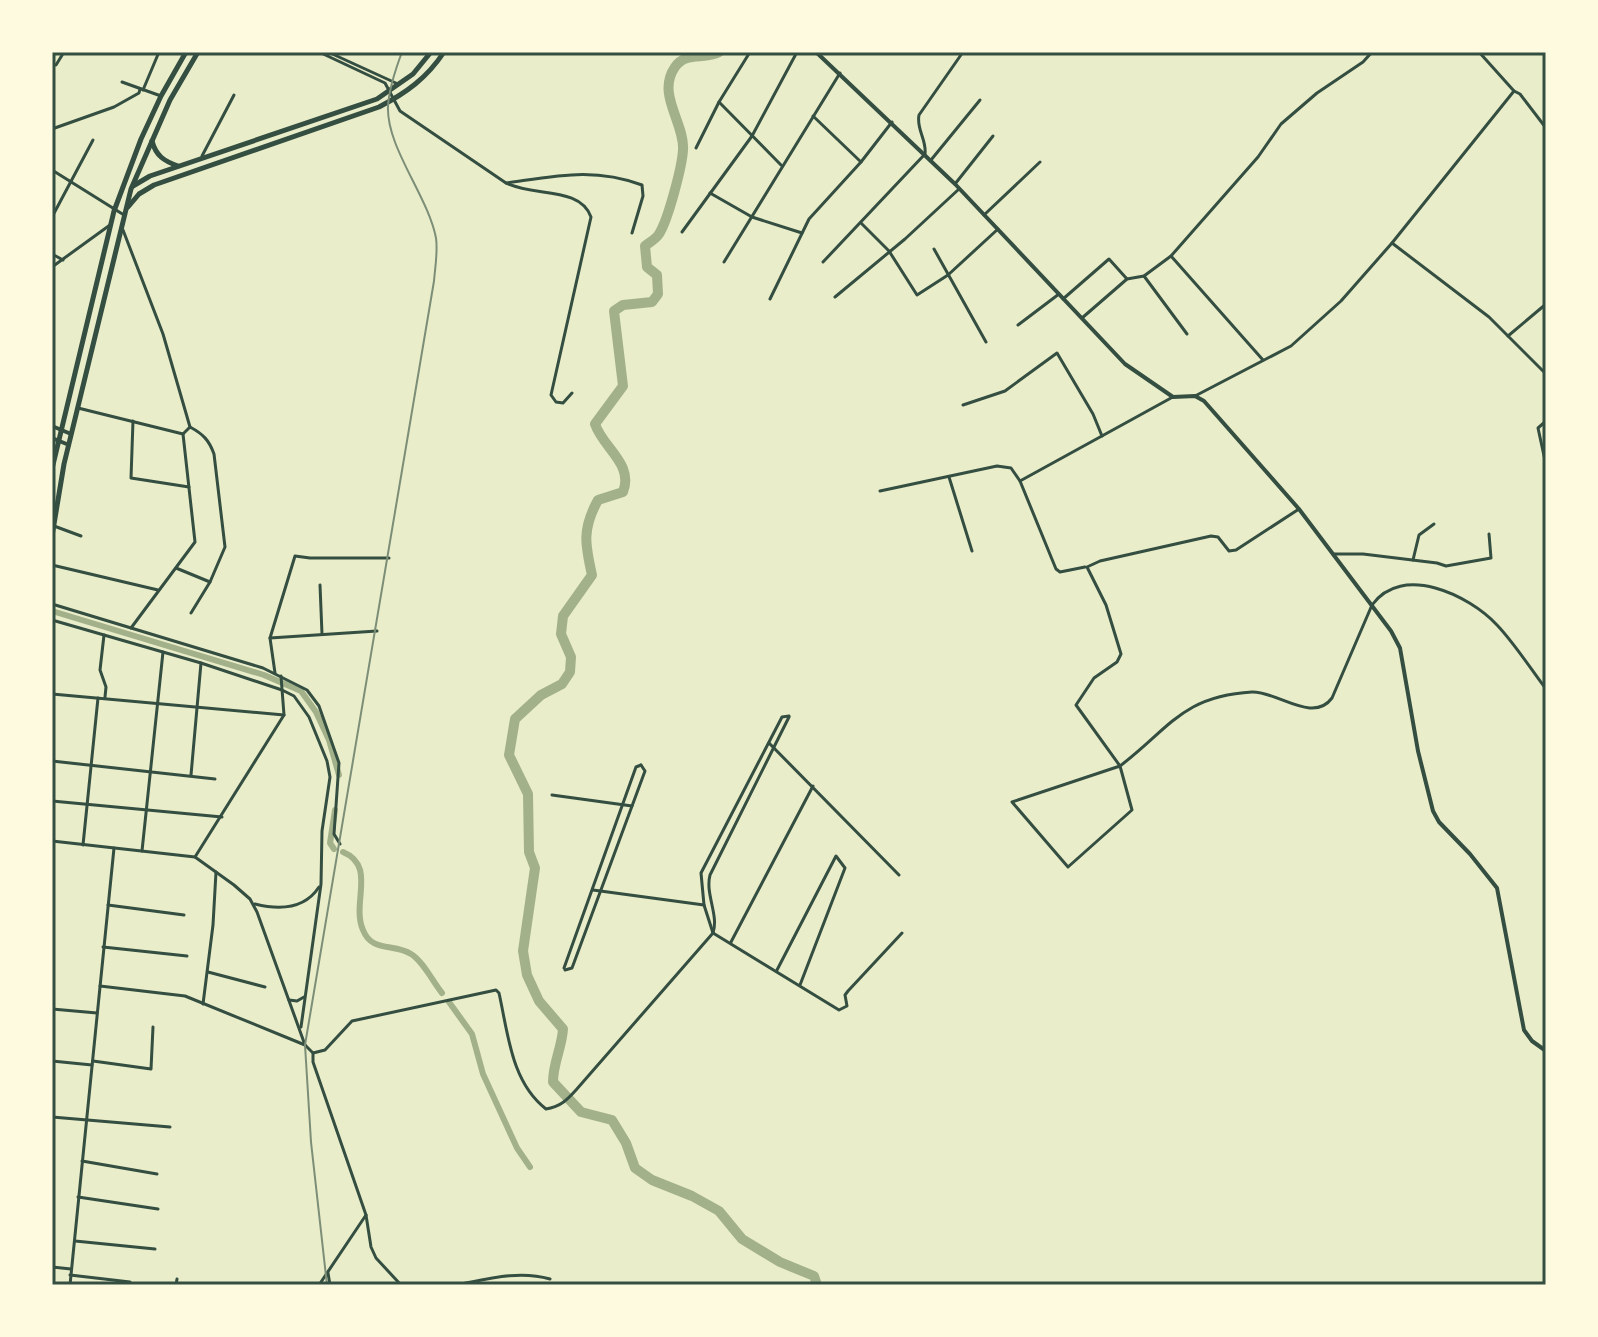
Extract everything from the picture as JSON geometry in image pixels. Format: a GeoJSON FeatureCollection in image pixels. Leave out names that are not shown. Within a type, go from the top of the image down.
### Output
{"type":"FeatureCollection","features":[{"type":"Feature","properties":{"kind":"main road"},"geometry":{"type":"LineString","coordinates":[[52,469],[55,439],[114,211],[161,96],[186,52]]}},
{"type":"Feature","properties":{"kind":"main road"},"geometry":{"type":"LineString","coordinates":[[52,536],[71,434],[132,186],[170,100],[198,52]]}},
{"type":"Feature","properties":{"kind":"main road"},"geometry":{"type":"LineString","coordinates":[[121,192],[150,176],[357,107],[390,91],[413,74],[431,52]]}},
{"type":"Feature","properties":{"kind":"main road"},"geometry":{"type":"LineString","coordinates":[[124,215],[139,194],[154,185],[359,115],[394,99],[425,77],[444,52]]}},
{"type":"Feature","properties":{"kind":"main road"},"geometry":{"type":"LineString","coordinates":[[152,139],[155,150],[165,161],[179,166]]}},
{"type":"Feature","properties":{"kind":"street"},"geometry":{"type":"LineString","coordinates":[[56,65],[64,52]]}},
{"type":"Feature","properties":{"kind":"street"},"geometry":{"type":"LineString","coordinates":[[52,129],[114,107],[139,93],[159,52]]}},
{"type":"Feature","properties":{"kind":"street"},"geometry":{"type":"LineString","coordinates":[[319,52],[385,83],[400,111],[506,183],[520,190],[573,197],[587,206],[591,217],[551,395],[559,403],[567,400],[572,393]]}},
{"type":"Feature","properties":{"kind":"street"},"geometry":{"type":"LineString","coordinates":[[328,52],[398,84]]}},
{"type":"Feature","properties":{"kind":"street"},"geometry":{"type":"LineString","coordinates":[[696,148],[719,102],[750,52]]}},
{"type":"Feature","properties":{"kind":"street"},"geometry":{"type":"LineString","coordinates":[[682,232],[752,136],[797,52]]}},
{"type":"Feature","properties":{"kind":"street"},"geometry":{"type":"LineString","coordinates":[[816,52],[955,184],[1125,364],[1173,397]]}},
{"type":"Feature","properties":{"kind":"street"},"geometry":{"type":"LineString","coordinates":[[823,262],[925,154],[919,115],[963,52]]}},
{"type":"Feature","properties":{"kind":"street"},"geometry":{"type":"LineString","coordinates":[[1082,318],[1127,279],[1144,276],[1171,256],[1258,157],[1281,124],[1372,52]]}},
{"type":"Feature","properties":{"kind":"street"},"geometry":{"type":"LineString","coordinates":[[1479,52],[1520,94],[1546,128]]}},
{"type":"Feature","properties":{"kind":"street"},"geometry":{"type":"LineString","coordinates":[[724,262],[840,73]]}},
{"type":"Feature","properties":{"kind":"street"},"geometry":{"type":"LineString","coordinates":[[122,82],[161,96]]}},
{"type":"Feature","properties":{"kind":"street"},"geometry":{"type":"LineString","coordinates":[[1020,481],[1173,397],[1195,396],[1291,346],[1341,301],[1392,243],[1514,91]]}},
{"type":"Feature","properties":{"kind":"street"},"geometry":{"type":"LineString","coordinates":[[200,160],[234,95]]}},
{"type":"Feature","properties":{"kind":"street"},"geometry":{"type":"LineString","coordinates":[[931,160],[980,100]]}},
{"type":"Feature","properties":{"kind":"street"},"geometry":{"type":"LineString","coordinates":[[719,102],[783,166]]}},
{"type":"Feature","properties":{"kind":"street"},"geometry":{"type":"LineString","coordinates":[[813,116],[861,162]]}},
{"type":"Feature","properties":{"kind":"street"},"geometry":{"type":"LineString","coordinates":[[770,299],[802,233],[821,204],[861,162],[892,122]]}},
{"type":"Feature","properties":{"kind":"street"},"geometry":{"type":"LineString","coordinates":[[955,184],[993,136]]}},
{"type":"Feature","properties":{"kind":"street"},"geometry":{"type":"LineString","coordinates":[[52,217],[93,140]]}},
{"type":"Feature","properties":{"kind":"street"},"geometry":{"type":"LineString","coordinates":[[984,215],[1040,162]]}},
{"type":"Feature","properties":{"kind":"street"},"geometry":{"type":"LineString","coordinates":[[52,170],[124,215]]}},
{"type":"Feature","properties":{"kind":"street"},"geometry":{"type":"LineString","coordinates":[[506,183],[583,173],[617,175],[642,185],[643,196],[632,233]]}},
{"type":"Feature","properties":{"kind":"street"},"geometry":{"type":"LineString","coordinates":[[835,297],[959,189]]}},
{"type":"Feature","properties":{"kind":"street"},"geometry":{"type":"LineString","coordinates":[[709,193],[752,217],[802,233]]}},
{"type":"Feature","properties":{"kind":"street"},"geometry":{"type":"LineString","coordinates":[[860,222],[889,251],[915,295],[948,275],[998,229]]}},
{"type":"Feature","properties":{"kind":"street"},"geometry":{"type":"LineString","coordinates":[[121,224],[163,334],[190,427],[203,434],[214,454],[225,542],[210,582],[191,613]]}},
{"type":"Feature","properties":{"kind":"street"},"geometry":{"type":"LineString","coordinates":[[52,267],[110,225]]}},
{"type":"Feature","properties":{"kind":"street"},"geometry":{"type":"LineString","coordinates":[[1392,243],[1489,317],[1546,374]]}},
{"type":"Feature","properties":{"kind":"street"},"geometry":{"type":"LineString","coordinates":[[934,249],[986,342]]}},
{"type":"Feature","properties":{"kind":"street"},"geometry":{"type":"LineString","coordinates":[[52,254],[63,260]]}},
{"type":"Feature","properties":{"kind":"street"},"geometry":{"type":"LineString","coordinates":[[1171,256],[1263,360]]}},
{"type":"Feature","properties":{"kind":"street"},"geometry":{"type":"LineString","coordinates":[[1018,325],[1109,259],[1127,279]]}},
{"type":"Feature","properties":{"kind":"street"},"geometry":{"type":"LineString","coordinates":[[1144,276],[1187,334]]}},
{"type":"Feature","properties":{"kind":"street"},"geometry":{"type":"LineString","coordinates":[[1508,336],[1546,304]]}},
{"type":"Feature","properties":{"kind":"street"},"geometry":{"type":"LineString","coordinates":[[963,405],[1005,391],[1057,353],[1093,414],[1102,436]]}},
{"type":"Feature","properties":{"kind":"street"},"geometry":{"type":"LineString","coordinates":[[1195,396],[1204,401],[1299,509],[1372,605],[1400,648],[1418,751],[1433,811],[1439,822],[1497,888],[1524,1030],[1532,1041],[1546,1051]]}},
{"type":"Feature","properties":{"kind":"street"},"geometry":{"type":"LineString","coordinates":[[78,408],[183,434]]}},
{"type":"Feature","properties":{"kind":"street"},"geometry":{"type":"LineString","coordinates":[[133,421],[131,478],[189,487]]}},
{"type":"Feature","properties":{"kind":"street"},"geometry":{"type":"LineString","coordinates":[[1546,421],[1538,426],[1546,465]]}},
{"type":"Feature","properties":{"kind":"street"},"geometry":{"type":"LineString","coordinates":[[52,426],[71,434]]}},
{"type":"Feature","properties":{"kind":"street"},"geometry":{"type":"LineString","coordinates":[[183,434],[190,427]]}},
{"type":"Feature","properties":{"kind":"street"},"geometry":{"type":"LineString","coordinates":[[131,628],[195,542],[183,434]]}},
{"type":"Feature","properties":{"kind":"street"},"geometry":{"type":"LineString","coordinates":[[55,439],[69,445]]}},
{"type":"Feature","properties":{"kind":"street"},"geometry":{"type":"LineString","coordinates":[[880,491],[997,466],[1011,468],[1020,481],[1056,569],[1065,571],[1211,536],[1218,537],[1229,551],[1236,550],[1299,509]]}},
{"type":"Feature","properties":{"kind":"street"},"geometry":{"type":"LineString","coordinates":[[949,477],[972,551]]}},
{"type":"Feature","properties":{"kind":"street"},"geometry":{"type":"LineString","coordinates":[[1413,560],[1419,535],[1434,524]]}},
{"type":"Feature","properties":{"kind":"street"},"geometry":{"type":"LineString","coordinates":[[54,526],[81,536]]}},
{"type":"Feature","properties":{"kind":"street"},"geometry":{"type":"LineString","coordinates":[[1333,554],[1363,554],[1446,566],[1491,558],[1489,534]]}},
{"type":"Feature","properties":{"kind":"street"},"geometry":{"type":"LineString","coordinates":[[275,673],[270,638],[295,556],[389,558]]}},
{"type":"Feature","properties":{"kind":"street"},"geometry":{"type":"LineString","coordinates":[[52,565],[158,590]]}},
{"type":"Feature","properties":{"kind":"street"},"geometry":{"type":"LineString","coordinates":[[1087,567],[1106,605],[1121,654],[1117,662],[1094,678],[1076,705],[1120,766],[1132,810],[1068,867],[1012,802],[1120,766],[1174,717],[1212,698],[1261,692],[1306,708],[1326,706],[1372,605],[1379,594],[1387,590],[1410,584],[1428,585],[1485,614],[1499,626],[1546,689]]}},
{"type":"Feature","properties":{"kind":"street"},"geometry":{"type":"LineString","coordinates":[[176,568],[210,582]]}},
{"type":"Feature","properties":{"kind":"street"},"geometry":{"type":"LineString","coordinates":[[320,585],[322,634]]}},
{"type":"Feature","properties":{"kind":"street"},"geometry":{"type":"LineString","coordinates":[[52,604],[204,648],[275,673],[307,690],[315,698],[339,763],[334,834],[340,844]]}},
{"type":"Feature","properties":{"kind":"street"},"geometry":{"type":"LineString","coordinates":[[52,620],[282,689],[303,705],[327,761],[330,777],[322,831],[321,884],[300,1030]]}},
{"type":"Feature","properties":{"kind":"street"},"geometry":{"type":"LineString","coordinates":[[270,638],[377,631]]}},
{"type":"Feature","properties":{"kind":"street"},"geometry":{"type":"LineString","coordinates":[[104,635],[100,670],[106,687],[105,698]]}},
{"type":"Feature","properties":{"kind":"street"},"geometry":{"type":"LineString","coordinates":[[142,851],[163,652]]}},
{"type":"Feature","properties":{"kind":"street"},"geometry":{"type":"LineString","coordinates":[[191,776],[201,663]]}},
{"type":"Feature","properties":{"kind":"street"},"geometry":{"type":"LineString","coordinates":[[195,857],[284,715],[281,677]]}},
{"type":"Feature","properties":{"kind":"street"},"geometry":{"type":"LineString","coordinates":[[52,694],[284,715]]}},
{"type":"Feature","properties":{"kind":"street"},"geometry":{"type":"LineString","coordinates":[[83,845],[98,698]]}},
{"type":"Feature","properties":{"kind":"street"},"geometry":{"type":"LineString","coordinates":[[313,1053],[325,1050],[352,1021],[496,990],[518,1074],[546,1109],[563,1103],[713,933],[710,875],[790,720],[789,716],[782,717],[701,873],[704,905],[713,933],[839,1010],[847,1006],[848,991],[902,933]]}},
{"type":"Feature","properties":{"kind":"street"},"geometry":{"type":"LineString","coordinates":[[769,743],[814,785],[899,875]]}},
{"type":"Feature","properties":{"kind":"street"},"geometry":{"type":"LineString","coordinates":[[52,761],[215,779]]}},
{"type":"Feature","properties":{"kind":"street"},"geometry":{"type":"LineString","coordinates":[[641,765],[645,771],[632,806],[572,968],[565,970],[563,966],[622,804],[636,767],[641,765]]}},
{"type":"Feature","properties":{"kind":"street"},"geometry":{"type":"LineString","coordinates":[[731,942],[814,785]]}},
{"type":"Feature","properties":{"kind":"street"},"geometry":{"type":"LineString","coordinates":[[552,795],[632,806]]}},
{"type":"Feature","properties":{"kind":"street"},"geometry":{"type":"LineString","coordinates":[[52,801],[222,817]]}},
{"type":"Feature","properties":{"kind":"street"},"geometry":{"type":"LineString","coordinates":[[52,841],[195,857],[216,871],[252,903],[305,1045]]}},
{"type":"Feature","properties":{"kind":"street"},"geometry":{"type":"LineString","coordinates":[[70,1285],[114,848]]}},
{"type":"Feature","properties":{"kind":"street"},"geometry":{"type":"LineString","coordinates":[[777,970],[836,856],[845,868],[800,985]]}},
{"type":"Feature","properties":{"kind":"street"},"geometry":{"type":"LineString","coordinates":[[203,1004],[216,871]]}},
{"type":"Feature","properties":{"kind":"street"},"geometry":{"type":"LineString","coordinates":[[252,903],[281,909],[294,907],[313,895],[321,884]]}},
{"type":"Feature","properties":{"kind":"street"},"geometry":{"type":"LineString","coordinates":[[592,890],[704,905]]}},
{"type":"Feature","properties":{"kind":"street"},"geometry":{"type":"LineString","coordinates":[[108,905],[184,915]]}},
{"type":"Feature","properties":{"kind":"street"},"geometry":{"type":"LineString","coordinates":[[103,947],[187,956]]}},
{"type":"Feature","properties":{"kind":"street"},"geometry":{"type":"LineString","coordinates":[[208,972],[265,987]]}},
{"type":"Feature","properties":{"kind":"street"},"geometry":{"type":"LineString","coordinates":[[100,986],[185,996],[305,1045],[313,1053],[313,1062],[366,1215],[367,1232],[376,1258],[401,1285]]}},
{"type":"Feature","properties":{"kind":"street"},"geometry":{"type":"LineString","coordinates":[[289,1000],[297,1001],[305,996]]}},
{"type":"Feature","properties":{"kind":"street"},"geometry":{"type":"LineString","coordinates":[[52,1009],[97,1013]]}},
{"type":"Feature","properties":{"kind":"street"},"geometry":{"type":"LineString","coordinates":[[52,1061],[151,1069],[153,1027]]}},
{"type":"Feature","properties":{"kind":"street"},"geometry":{"type":"LineString","coordinates":[[52,1117],[170,1127]]}},
{"type":"Feature","properties":{"kind":"street"},"geometry":{"type":"LineString","coordinates":[[82,1161],[157,1174]]}},
{"type":"Feature","properties":{"kind":"street"},"geometry":{"type":"LineString","coordinates":[[78,1197],[158,1209]]}},
{"type":"Feature","properties":{"kind":"street"},"geometry":{"type":"LineString","coordinates":[[320,1284],[366,1215]]}},
{"type":"Feature","properties":{"kind":"street"},"geometry":{"type":"LineString","coordinates":[[73,1241],[155,1249]]}},
{"type":"Feature","properties":{"kind":"street"},"geometry":{"type":"LineString","coordinates":[[52,1267],[71,1269]]}},
{"type":"Feature","properties":{"kind":"street"},"geometry":{"type":"LineString","coordinates":[[328,1272],[330,1285]]}},
{"type":"Feature","properties":{"kind":"street"},"geometry":{"type":"LineString","coordinates":[[70,1275],[130,1284]]}},
{"type":"Feature","properties":{"kind":"street"},"geometry":{"type":"LineString","coordinates":[[456,1285],[510,1275],[537,1275],[550,1279]]}},
{"type":"Feature","properties":{"kind":"street"},"geometry":{"type":"LineString","coordinates":[[176,1285],[177,1279]]}},
{"type":"Feature","properties":{"kind":"waterway"},"geometry":{"type":"LineString","coordinates":[[719,52],[684,59],[670,77],[670,98],[683,150],[663,227],[645,246],[647,267],[657,275],[658,294],[652,302],[623,305],[614,311],[623,386],[595,424],[621,465],[625,482],[623,492],[598,500],[589,520],[587,545],[592,575],[563,616],[561,634],[571,657],[570,672],[562,684],[541,695],[515,719],[509,755],[528,794],[529,852],[535,868],[523,951],[527,975],[539,1001],[563,1029],[553,1082],[581,1112],[612,1120],[626,1143],[635,1168],[652,1180],[719,1211],[742,1239],[780,1262],[814,1276],[817,1285]]}},
{"type":"Feature","properties":{"kind":"waterway"},"geometry":{"type":"LineString","coordinates":[[52,611],[264,675],[301,691],[316,712],[329,740],[339,775]]}},
{"type":"Feature","properties":{"kind":"waterway"},"geometry":{"type":"LineString","coordinates":[[334,849],[330,843],[335,810]]}},
{"type":"Feature","properties":{"kind":"waterway"},"geometry":{"type":"LineString","coordinates":[[343,852],[359,866],[360,919],[367,937],[378,945],[415,957],[442,993]]}},
{"type":"Feature","properties":{"kind":"waterway"},"geometry":{"type":"LineString","coordinates":[[449,1002],[472,1034],[483,1074],[517,1148],[530,1167]]}},
{"type":"Feature","properties":{"kind":"railway"},"geometry":{"type":"LineString","coordinates":[[327,1285],[311,1142],[305,1045],[437,254],[432,222],[400,155],[389,122],[390,92],[402,52]]}}]}
